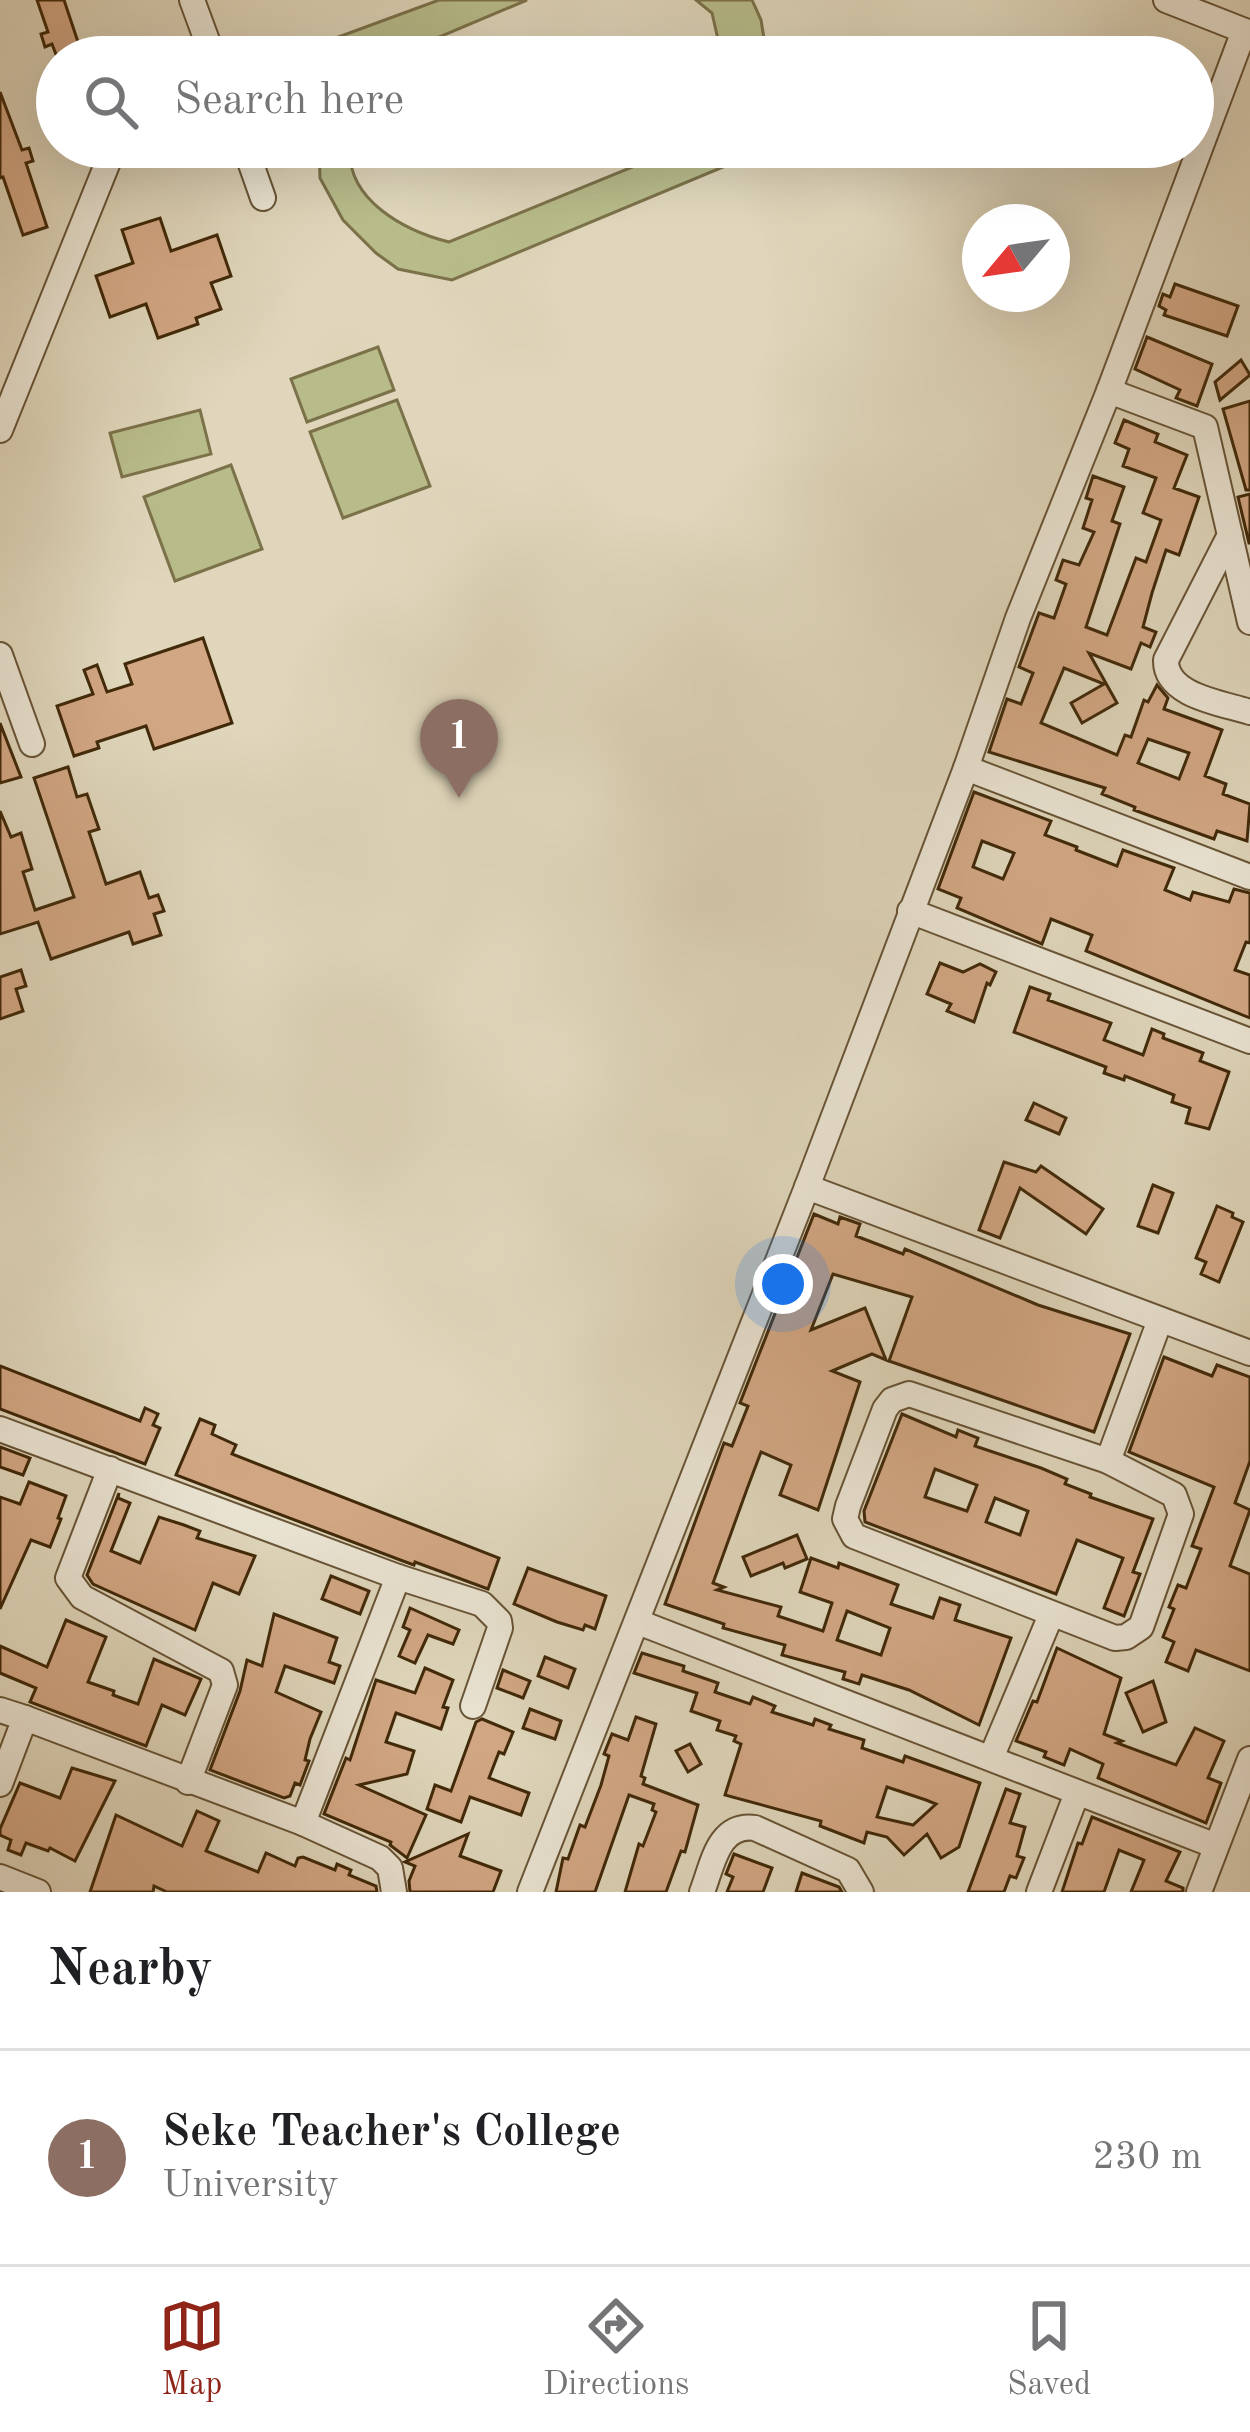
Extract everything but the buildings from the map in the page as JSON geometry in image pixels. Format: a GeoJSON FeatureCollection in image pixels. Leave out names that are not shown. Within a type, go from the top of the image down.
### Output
{"type":"FeatureCollection","features":[{"type":"Feature","properties":{"kind":"street"},"geometry":{"type":"LineString","coordinates":[[192,0],[205,36]]}},
{"type":"Feature","properties":{"kind":"street"},"geometry":{"type":"LineString","coordinates":[[1166,0],[1247,32],[1214,118]]}},
{"type":"Feature","properties":{"kind":"street"},"geometry":{"type":"LineString","coordinates":[[0,430],[106,168]]}},
{"type":"Feature","properties":{"kind":"street"},"geometry":{"type":"LineString","coordinates":[[252,168],[263,198]]}},
{"type":"Feature","properties":{"kind":"street"},"geometry":{"type":"LineString","coordinates":[[530,1892],[807,1186],[1018,618],[1195,168]]}},
{"type":"Feature","properties":{"kind":"street"},"geometry":{"type":"LineString","coordinates":[[1109,391],[1205,427],[1250,622]]}},
{"type":"Feature","properties":{"kind":"street"},"geometry":{"type":"LineString","coordinates":[[1230,535],[1166,660],[1166,671],[1177,687],[1250,712]]}},
{"type":"Feature","properties":{"kind":"street"},"geometry":{"type":"LineString","coordinates":[[0,656],[32,744]]}},
{"type":"Feature","properties":{"kind":"street"},"geometry":{"type":"LineString","coordinates":[[966,768],[1250,877]]}},
{"type":"Feature","properties":{"kind":"street"},"geometry":{"type":"LineString","coordinates":[[910,911],[1250,1041]]}},
{"type":"Feature","properties":{"kind":"street"},"geometry":{"type":"LineString","coordinates":[[807,1186],[1250,1353]]}},
{"type":"Feature","properties":{"kind":"street"},"geometry":{"type":"LineString","coordinates":[[1108,1461],[1160,1320]]}},
{"type":"Feature","properties":{"kind":"street"},"geometry":{"type":"LineString","coordinates":[[909,1394],[1108,1461],[1168,1489],[1179,1504],[1180,1514],[1141,1627],[1126,1637],[1115,1638],[1051,1615],[860,1540],[845,1519],[885,1409],[892,1400],[909,1394]]}},
{"type":"Feature","properties":{"kind":"street"},"geometry":{"type":"LineString","coordinates":[[0,1429],[482,1604],[499,1621],[473,1706]]}},
{"type":"Feature","properties":{"kind":"street"},"geometry":{"type":"LineString","coordinates":[[110,1468],[68,1578],[82,1597],[221,1671],[224,1684],[188,1782]]}},
{"type":"Feature","properties":{"kind":"street"},"geometry":{"type":"LineString","coordinates":[[303,1823],[398,1577]]}},
{"type":"Feature","properties":{"kind":"street"},"geometry":{"type":"LineString","coordinates":[[992,1758],[1051,1615]]}},
{"type":"Feature","properties":{"kind":"street"},"geometry":{"type":"LineString","coordinates":[[638,1622],[1216,1846]]}},
{"type":"Feature","properties":{"kind":"street"},"geometry":{"type":"LineString","coordinates":[[0,1710],[303,1823],[380,1858],[390,1868],[394,1892]]}},
{"type":"Feature","properties":{"kind":"street"},"geometry":{"type":"LineString","coordinates":[[0,1784],[25,1718]]}},
{"type":"Feature","properties":{"kind":"street"},"geometry":{"type":"LineString","coordinates":[[1199,1892],[1250,1759]]}},
{"type":"Feature","properties":{"kind":"street"},"geometry":{"type":"LineString","coordinates":[[1039,1892],[1077,1793]]}},
{"type":"Feature","properties":{"kind":"street"},"geometry":{"type":"LineString","coordinates":[[702,1892],[722,1842],[743,1826],[848,1870],[861,1892]]}},
{"type":"Feature","properties":{"kind":"street"},"geometry":{"type":"LineString","coordinates":[[0,1877],[38,1892]]}},
{"type":"Feature","properties":{"kind":"green space"},"geometry":{"type":"Polygon","coordinates":[[[439,0],[527,0],[442,36],[341,36],[439,0]]]}},
{"type":"Feature","properties":{"kind":"green space"},"geometry":{"type":"Polygon","coordinates":[[[696,0],[752,0],[764,36],[717,36],[712,13],[696,0]]]}},
{"type":"Feature","properties":{"kind":"green space"},"geometry":{"type":"Polygon","coordinates":[[[320,168],[352,168],[368,197],[382,210],[414,230],[449,242],[630,168],[721,168],[452,280],[398,269],[376,253],[343,220],[320,178],[320,168]]]}},
{"type":"Feature","properties":{"kind":"green space"},"geometry":{"type":"Polygon","coordinates":[[[378,347],[394,390],[307,422],[291,379],[378,347]]]}},
{"type":"Feature","properties":{"kind":"green space"},"geometry":{"type":"Polygon","coordinates":[[[397,400],[430,486],[343,518],[310,432],[397,400]]]}},
{"type":"Feature","properties":{"kind":"green space"},"geometry":{"type":"Polygon","coordinates":[[[200,410],[211,454],[122,477],[110,433],[200,410]]]}},
{"type":"Feature","properties":{"kind":"green space"},"geometry":{"type":"Polygon","coordinates":[[[231,465],[262,549],[175,581],[144,497],[231,465]]]}},
{"type":"Feature","properties":{"kind":"place","name":"Seke Teacher's College"},"geometry":{"type":"Point","coordinates":[459,798]}}]}
